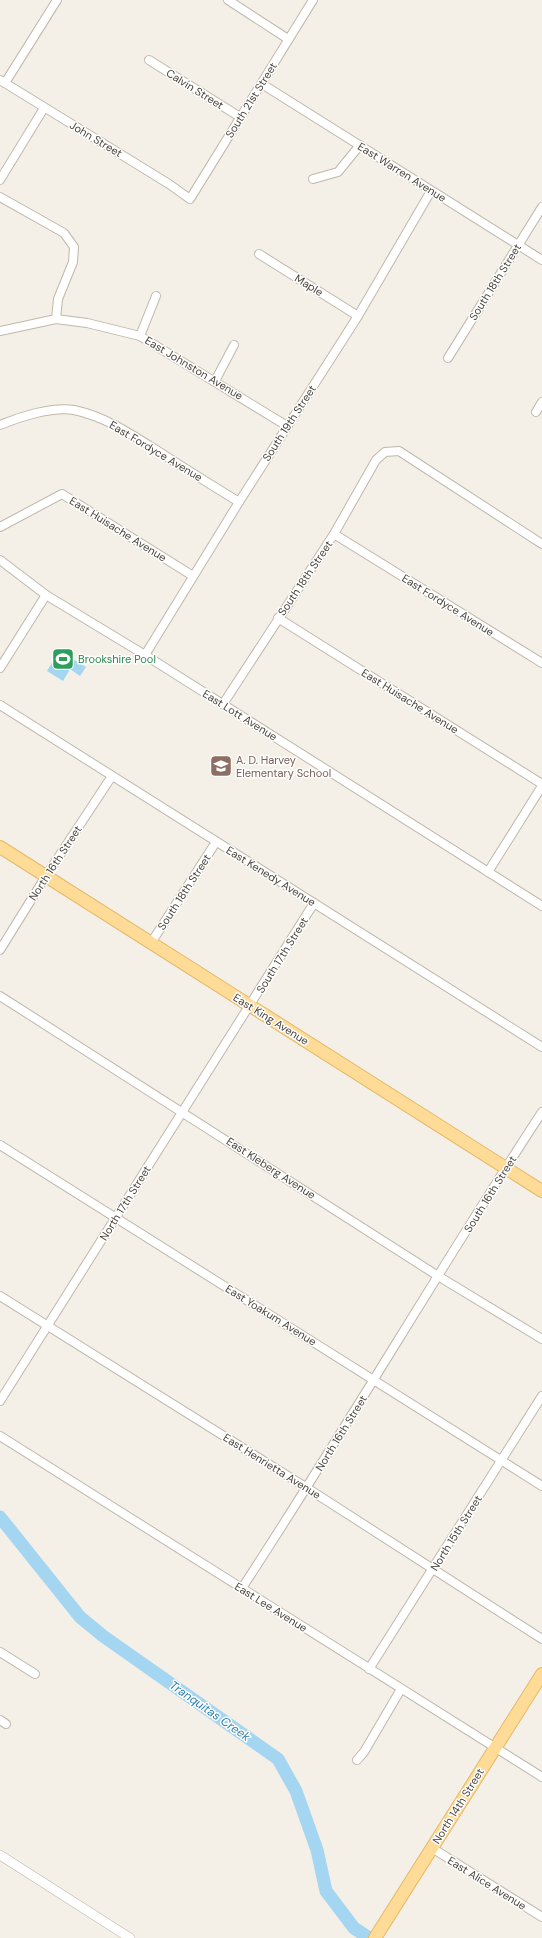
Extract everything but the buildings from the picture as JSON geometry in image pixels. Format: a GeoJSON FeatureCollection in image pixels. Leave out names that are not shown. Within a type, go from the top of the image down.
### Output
{"type":"FeatureCollection","features":[{"type":"Feature","properties":{"kind":"main road","name":"East King Avenue"},"geometry":{"type":"LineString","coordinates":[[0,847],[542,1191]]}},
{"type":"Feature","properties":{"kind":"main road","name":"North 14th Street"},"geometry":{"type":"LineString","coordinates":[[377,1934],[542,1674]]}},
{"type":"Feature","properties":{"kind":"street"},"geometry":{"type":"LineString","coordinates":[[2,81],[57,0]]}},
{"type":"Feature","properties":{"kind":"street"},"geometry":{"type":"LineString","coordinates":[[228,0],[288,38]]}},
{"type":"Feature","properties":{"kind":"street","name":"South 21st Street"},"geometry":{"type":"LineString","coordinates":[[190,199],[262,84],[312,0]]}},
{"type":"Feature","properties":{"kind":"street","name":"Calvin Street"},"geometry":{"type":"LineString","coordinates":[[149,60],[240,117]]}},
{"type":"Feature","properties":{"kind":"street","name":"John Street"},"geometry":{"type":"LineString","coordinates":[[2,81],[169,184],[190,199]]}},
{"type":"Feature","properties":{"kind":"street","name":"East Warren Avenue"},"geometry":{"type":"LineString","coordinates":[[262,84],[519,244],[542,260]]}},
{"type":"Feature","properties":{"kind":"street"},"geometry":{"type":"LineString","coordinates":[[0,180],[44,108]]}},
{"type":"Feature","properties":{"kind":"street"},"geometry":{"type":"LineString","coordinates":[[313,179],[338,172],[360,145]]}},
{"type":"Feature","properties":{"kind":"street","name":"South 19th Street"},"geometry":{"type":"LineString","coordinates":[[145,655],[239,502],[358,316],[432,191]]}},
{"type":"Feature","properties":{"kind":"street"},"geometry":{"type":"LineString","coordinates":[[0,197],[64,233],[74,247],[73,262],[58,299],[56,319]]}},
{"type":"Feature","properties":{"kind":"street","name":"South 18th Street"},"geometry":{"type":"LineString","coordinates":[[448,358],[542,207]]}},
{"type":"Feature","properties":{"kind":"street","name":"Maple"},"geometry":{"type":"LineString","coordinates":[[260,254],[358,316]]}},
{"type":"Feature","properties":{"kind":"street"},"geometry":{"type":"LineString","coordinates":[[140,336],[156,296]]}},
{"type":"Feature","properties":{"kind":"street","name":"East Johnston Avenue"},"geometry":{"type":"LineString","coordinates":[[0,331],[56,319],[94,325],[140,336],[287,426]]}},
{"type":"Feature","properties":{"kind":"street"},"geometry":{"type":"LineString","coordinates":[[215,381],[234,345]]}},
{"type":"Feature","properties":{"kind":"street"},"geometry":{"type":"LineString","coordinates":[[536,412],[542,402]]}},
{"type":"Feature","properties":{"kind":"street","name":"East Fordyce Avenue"},"geometry":{"type":"LineString","coordinates":[[0,425],[15,419],[53,410],[73,410],[101,418],[239,502]]}},
{"type":"Feature","properties":{"kind":"street","name":"South 18th Street"},"geometry":{"type":"LineString","coordinates":[[223,704],[334,534],[376,460],[385,452],[399,451],[542,544]]}},
{"type":"Feature","properties":{"kind":"street","name":"East Huisache Avenue"},"geometry":{"type":"LineString","coordinates":[[0,527],[62,494],[193,576]]}},
{"type":"Feature","properties":{"kind":"street","name":"East Fordyce Avenue"},"geometry":{"type":"LineString","coordinates":[[334,534],[542,663]]}},
{"type":"Feature","properties":{"kind":"street","name":"East Lott Avenue"},"geometry":{"type":"LineString","coordinates":[[0,560],[46,595],[145,655],[542,906]]}},
{"type":"Feature","properties":{"kind":"street"},"geometry":{"type":"LineString","coordinates":[[0,668],[46,595]]}},
{"type":"Feature","properties":{"kind":"street","name":"East Huisache Avenue"},"geometry":{"type":"LineString","coordinates":[[278,618],[542,785]]}},
{"type":"Feature","properties":{"kind":"street","name":"East Kenedy Avenue"},"geometry":{"type":"LineString","coordinates":[[0,705],[542,1047]]}},
{"type":"Feature","properties":{"kind":"street","name":"North 16th Street"},"geometry":{"type":"LineString","coordinates":[[0,950],[46,876],[112,776]]}},
{"type":"Feature","properties":{"kind":"street"},"geometry":{"type":"LineString","coordinates":[[488,872],[542,785]]}},
{"type":"Feature","properties":{"kind":"street","name":"South 18th Street"},"geometry":{"type":"LineString","coordinates":[[151,943],[216,842]]}},
{"type":"Feature","properties":{"kind":"street","name":"South 17th Street"},"geometry":{"type":"LineString","coordinates":[[250,1006],[314,903]]}},
{"type":"Feature","properties":{"kind":"street","name":"East Kleberg Avenue"},"geometry":{"type":"LineString","coordinates":[[0,996],[438,1276],[542,1339]]}},
{"type":"Feature","properties":{"kind":"street","name":"North 17th Street"},"geometry":{"type":"LineString","coordinates":[[0,1401],[182,1111],[250,1006]]}},
{"type":"Feature","properties":{"kind":"street","name":"South 16th Street"},"geometry":{"type":"LineString","coordinates":[[438,1276],[542,1112]]}},
{"type":"Feature","properties":{"kind":"street","name":"East Yoakum Avenue"},"geometry":{"type":"LineString","coordinates":[[0,1145],[542,1486]]}},
{"type":"Feature","properties":{"kind":"street","name":"North 16th Street"},"geometry":{"type":"LineString","coordinates":[[242,1588],[307,1488],[438,1276]]}},
{"type":"Feature","properties":{"kind":"street","name":"East Henrietta Avenue"},"geometry":{"type":"LineString","coordinates":[[0,1296],[307,1488],[433,1570],[542,1638]]}},
{"type":"Feature","properties":{"kind":"street","name":"North 15th Street"},"geometry":{"type":"LineString","coordinates":[[369,1669],[542,1396]]}},
{"type":"Feature","properties":{"kind":"street","name":"East Lee Avenue"},"geometry":{"type":"LineString","coordinates":[[0,1436],[542,1777]]}},
{"type":"Feature","properties":{"kind":"street"},"geometry":{"type":"LineString","coordinates":[[0,1652],[35,1674]]}},
{"type":"Feature","properties":{"kind":"street"},"geometry":{"type":"LineString","coordinates":[[357,1760],[364,1752],[401,1689]]}},
{"type":"Feature","properties":{"kind":"street","name":"East Alice Avenue"},"geometry":{"type":"LineString","coordinates":[[432,1848],[542,1917]]}},
{"type":"Feature","properties":{"kind":"street"},"geometry":{"type":"LineString","coordinates":[[0,1855],[130,1938]]}},
{"type":"Feature","properties":{"kind":"water","name":"Brookshire Pool"},"geometry":{"type":"Polygon","coordinates":[[[59,651],[86,667],[80,676],[70,669],[63,681],[47,671],[59,651]]]}},
{"type":"Feature","properties":{"kind":"waterway","name":"Tranquitas Creek"},"geometry":{"type":"LineString","coordinates":[[0,1517],[80,1617],[103,1636],[278,1759],[296,1791],[317,1850],[326,1891],[354,1928],[369,1938]]}},
{"type":"Feature","properties":{"kind":"place","name":"Brookshire Pool"},"geometry":{"type":"Point","coordinates":[63,659]}},
{"type":"Feature","properties":{"kind":"place","name":"A. D. Harvey Elementary School"},"geometry":{"type":"Point","coordinates":[221,766]}}]}
